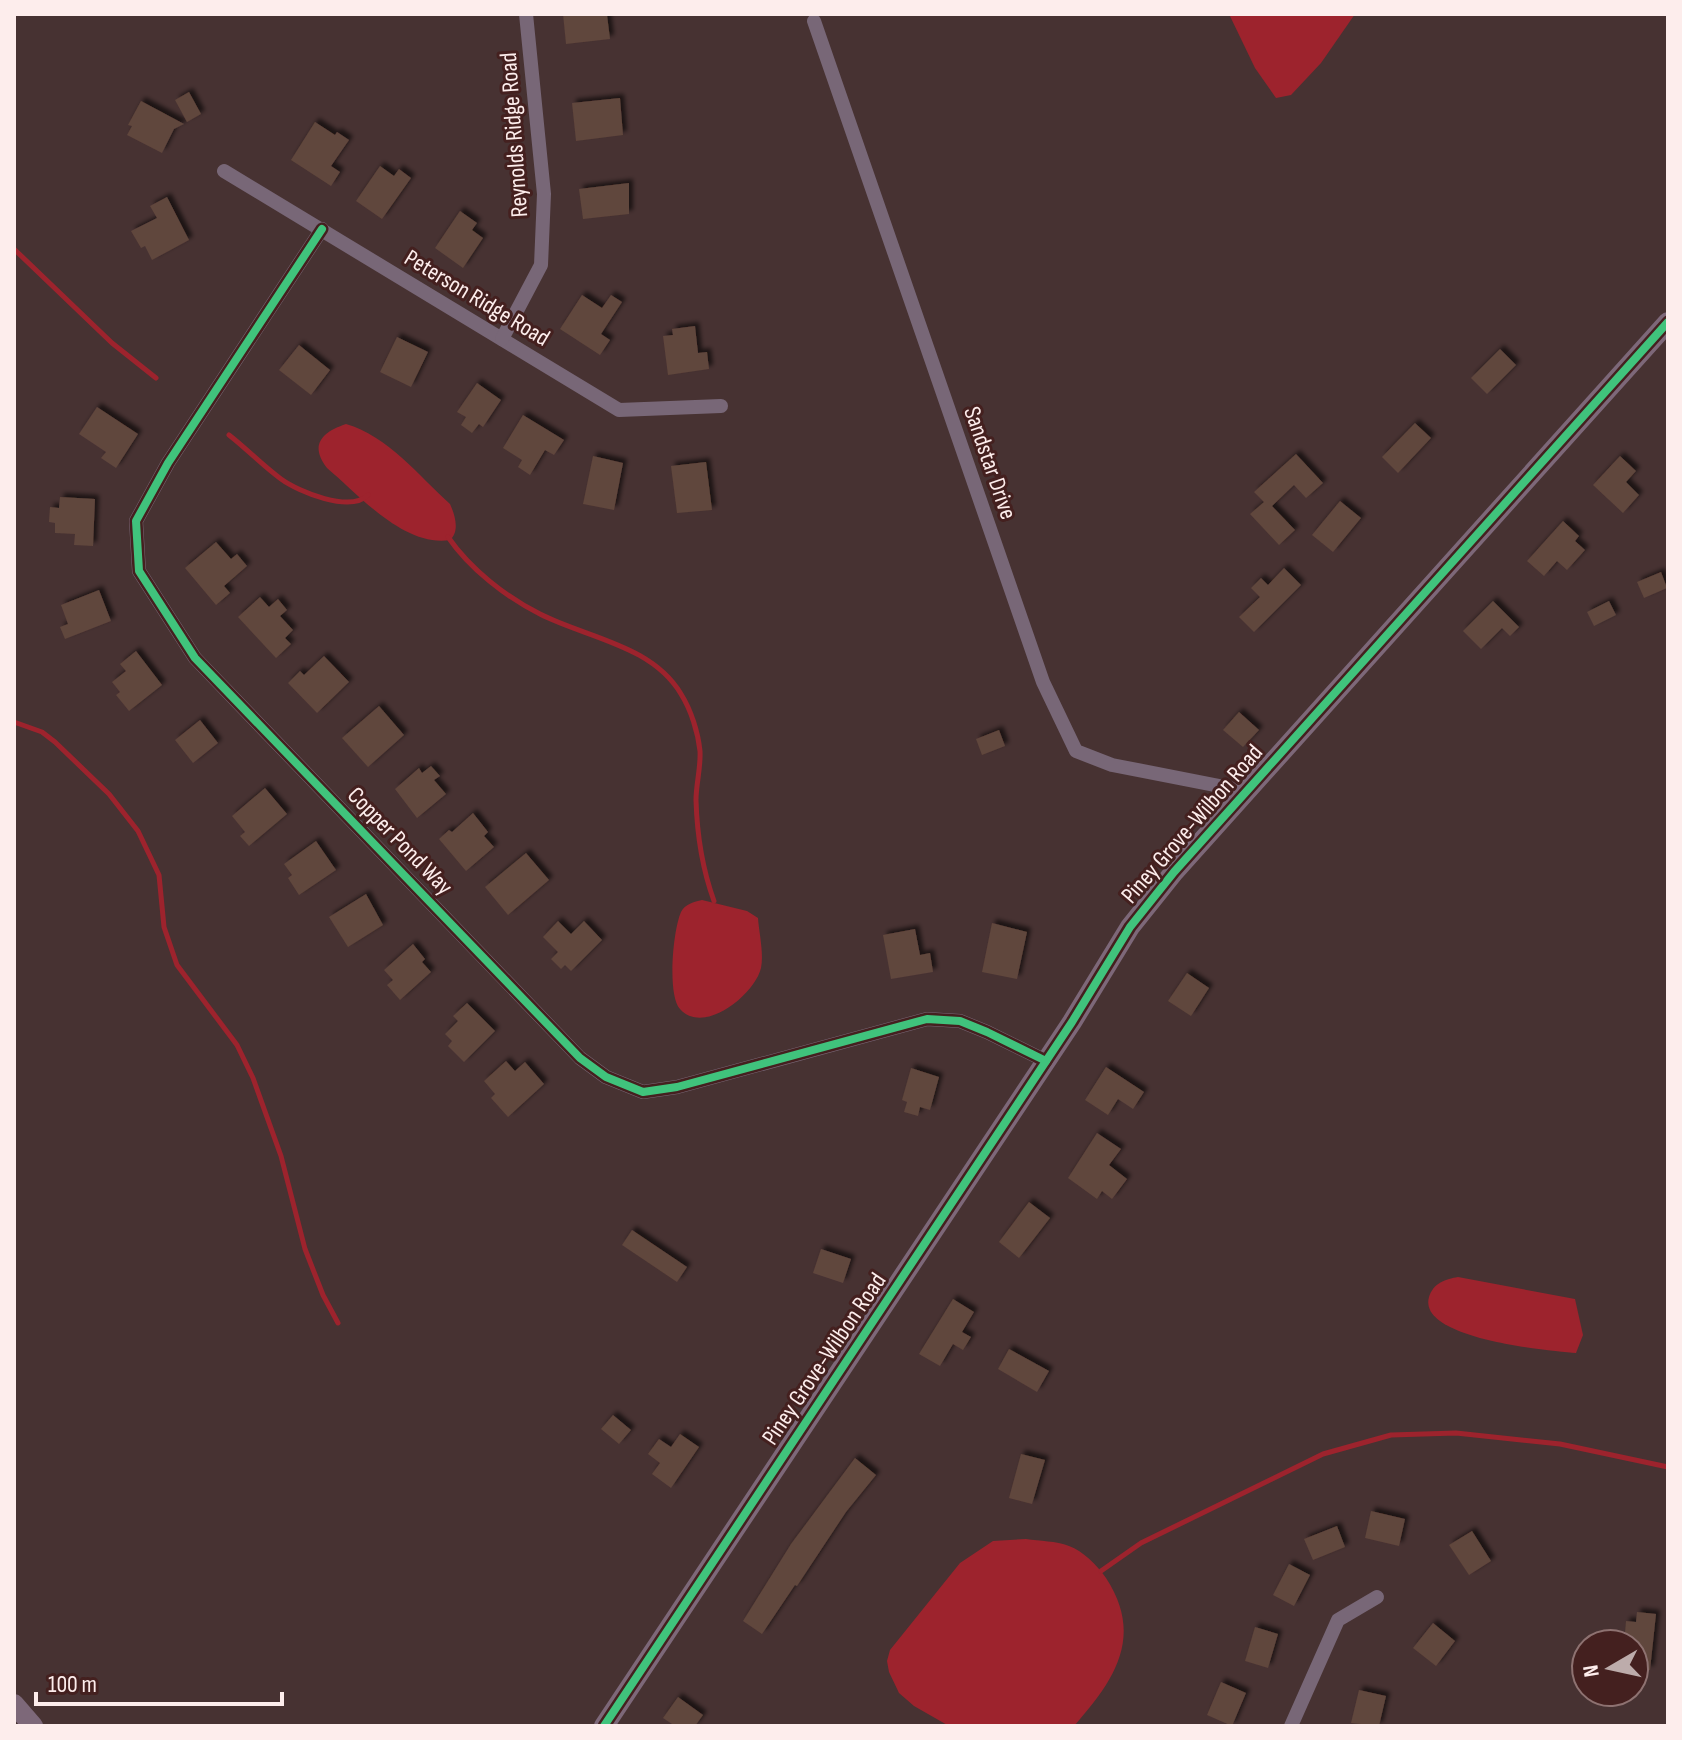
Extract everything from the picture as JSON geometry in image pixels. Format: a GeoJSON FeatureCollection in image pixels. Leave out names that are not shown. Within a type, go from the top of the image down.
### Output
{"type":"FeatureCollection","features":[{"type":"Feature","properties":{"kind":"street","name":"Reynolds Ridge Road"},"geometry":{"type":"LineString","coordinates":[[502,339],[541,265],[544,194],[526,14]]}},
{"type":"Feature","properties":{"kind":"street","name":"Sandstar Drive"},"geometry":{"type":"LineString","coordinates":[[814,21],[1043,682],[1076,751],[1112,765],[1245,791]]}},
{"type":"Feature","properties":{"kind":"street","name":"Peterson Ridge Road"},"geometry":{"type":"LineString","coordinates":[[224,171],[619,410],[721,406]]}},
{"type":"Feature","properties":{"kind":"street","name":"Copper Pond Way"},"geometry":{"type":"LineString","coordinates":[[322,229],[168,463],[136,521],[139,571],[195,658],[580,1058],[606,1077],[643,1092],[677,1087],[927,1019],[960,1021],[1046,1061]]}},
{"type":"Feature","properties":{"kind":"street","name":"Piney Grove-Wilbon Road"},"geometry":{"type":"LineString","coordinates":[[604,1726],[1046,1061],[1130,927],[1245,791],[1668,322]]}},
{"type":"Feature","properties":{"kind":"street"},"geometry":{"type":"LineString","coordinates":[[1291,1726],[1338,1620],[1377,1597]]}},
{"type":"Feature","properties":{"kind":"street"},"geometry":{"type":"LineString","coordinates":[[14,1704],[33,1726]]}},
{"type":"Feature","properties":{"kind":"shaded area"},"geometry":{"type":"Polygon","coordinates":[[[1229,14],[1355,14],[1321,63],[1291,95],[1276,98],[1255,68],[1229,14]]]}},
{"type":"Feature","properties":{"kind":"shaded area"},"geometry":{"type":"Polygon","coordinates":[[[346,424],[389,447],[450,504],[456,528],[450,540],[416,536],[400,528],[368,505],[327,468],[319,453],[321,440],[330,431],[346,424]]]}},
{"type":"Feature","properties":{"kind":"shaded area"},"geometry":{"type":"Polygon","coordinates":[[[702,900],[747,911],[758,918],[762,956],[757,978],[739,1000],[715,1015],[702,1018],[690,1016],[680,1009],[672,977],[681,912],[687,905],[702,900]]]}},
{"type":"Feature","properties":{"kind":"shaded area"},"geometry":{"type":"Polygon","coordinates":[[[1458,1277],[1575,1299],[1583,1335],[1576,1353],[1488,1340],[1443,1323],[1431,1311],[1429,1297],[1437,1285],[1458,1277]]]}},
{"type":"Feature","properties":{"kind":"shaded area"},"geometry":{"type":"Polygon","coordinates":[[[1026,1539],[1074,1548],[1102,1573],[1117,1599],[1123,1619],[1120,1656],[1102,1692],[1074,1726],[949,1726],[914,1706],[899,1693],[889,1672],[887,1661],[890,1650],[960,1563],[993,1541],[1026,1539]]]}},
{"type":"Feature","properties":{"kind":"building"},"geometry":{"type":"Polygon","coordinates":[[[563,14],[607,15],[610,39],[566,44],[563,14]]]}},
{"type":"Feature","properties":{"kind":"building"},"geometry":{"type":"Polygon","coordinates":[[[189,92],[201,114],[187,122],[175,100],[189,92]]]}},
{"type":"Feature","properties":{"kind":"building"},"geometry":{"type":"Polygon","coordinates":[[[620,98],[623,135],[576,141],[572,103],[620,98]]]}},
{"type":"Feature","properties":{"kind":"building"},"geometry":{"type":"Polygon","coordinates":[[[141,101],[184,124],[174,129],[162,153],[127,135],[132,126],[128,125],[141,101]]]}},
{"type":"Feature","properties":{"kind":"building"},"geometry":{"type":"Polygon","coordinates":[[[315,122],[349,140],[331,166],[340,172],[331,186],[291,160],[315,122]]]}},
{"type":"Feature","properties":{"kind":"building"},"geometry":{"type":"Polygon","coordinates":[[[380,166],[394,176],[399,169],[411,178],[382,219],[356,201],[380,166]]]}},
{"type":"Feature","properties":{"kind":"building"},"geometry":{"type":"Polygon","coordinates":[[[629,183],[629,214],[583,219],[579,189],[629,183]]]}},
{"type":"Feature","properties":{"kind":"building"},"geometry":{"type":"Polygon","coordinates":[[[167,197],[189,240],[152,260],[145,246],[141,248],[131,231],[157,218],[150,206],[167,197]]]}},
{"type":"Feature","properties":{"kind":"building"},"geometry":{"type":"Polygon","coordinates":[[[460,211],[477,223],[472,230],[483,238],[463,268],[435,248],[460,211]]]}},
{"type":"Feature","properties":{"kind":"building"},"geometry":{"type":"Polygon","coordinates":[[[582,295],[602,308],[611,295],[622,302],[601,334],[610,340],[600,355],[560,329],[582,295]]]}},
{"type":"Feature","properties":{"kind":"building"},"geometry":{"type":"Polygon","coordinates":[[[695,326],[698,353],[707,352],[709,369],[668,375],[663,336],[673,335],[672,329],[695,326]]]}},
{"type":"Feature","properties":{"kind":"building"},"geometry":{"type":"Polygon","coordinates":[[[397,337],[428,352],[411,387],[380,372],[397,337]]]}},
{"type":"Feature","properties":{"kind":"building"},"geometry":{"type":"Polygon","coordinates":[[[299,345],[330,370],[311,395],[279,370],[299,345]]]}},
{"type":"Feature","properties":{"kind":"building"},"geometry":{"type":"Polygon","coordinates":[[[1500,349],[1516,365],[1487,394],[1471,378],[1500,349]]]}},
{"type":"Feature","properties":{"kind":"building"},"geometry":{"type":"Polygon","coordinates":[[[477,383],[501,400],[483,427],[479,424],[472,433],[461,425],[466,417],[457,412],[477,383]]]}},
{"type":"Feature","properties":{"kind":"building"},"geometry":{"type":"Polygon","coordinates":[[[97,407],[138,434],[116,468],[101,458],[106,452],[79,434],[97,407]]]}},
{"type":"Feature","properties":{"kind":"building"},"geometry":{"type":"Polygon","coordinates":[[[523,415],[564,440],[554,455],[545,450],[530,475],[518,467],[522,460],[503,448],[523,415]]]}},
{"type":"Feature","properties":{"kind":"building"},"geometry":{"type":"Polygon","coordinates":[[[1415,423],[1431,438],[1398,473],[1382,457],[1415,423]]]}},
{"type":"Feature","properties":{"kind":"building"},"geometry":{"type":"Polygon","coordinates":[[[1296,454],[1323,483],[1306,498],[1294,485],[1272,506],[1295,530],[1279,545],[1250,514],[1264,502],[1254,492],[1296,454]]]}},
{"type":"Feature","properties":{"kind":"building"},"geometry":{"type":"Polygon","coordinates":[[[593,456],[623,463],[614,510],[583,504],[593,456]]]}},
{"type":"Feature","properties":{"kind":"building"},"geometry":{"type":"Polygon","coordinates":[[[1620,456],[1636,471],[1626,482],[1639,495],[1623,513],[1593,485],[1620,456]]]}},
{"type":"Feature","properties":{"kind":"building"},"geometry":{"type":"Polygon","coordinates":[[[706,462],[712,510],[677,513],[671,466],[706,462]]]}},
{"type":"Feature","properties":{"kind":"building"},"geometry":{"type":"Polygon","coordinates":[[[60,497],[95,499],[93,546],[74,545],[75,534],[55,533],[55,523],[49,522],[50,507],[59,508],[60,497]]]}},
{"type":"Feature","properties":{"kind":"building"},"geometry":{"type":"Polygon","coordinates":[[[1340,501],[1361,518],[1333,552],[1312,535],[1340,501]]]}},
{"type":"Feature","properties":{"kind":"building"},"geometry":{"type":"Polygon","coordinates":[[[1563,521],[1579,536],[1575,541],[1585,550],[1567,570],[1557,561],[1544,576],[1527,561],[1563,521]]]}},
{"type":"Feature","properties":{"kind":"building"},"geometry":{"type":"Polygon","coordinates":[[[216,542],[231,559],[237,554],[247,566],[224,586],[230,593],[216,605],[185,568],[216,542]]]}},
{"type":"Feature","properties":{"kind":"building"},"geometry":{"type":"Polygon","coordinates":[[[1284,568],[1301,585],[1254,632],[1239,617],[1260,597],[1251,588],[1261,578],[1268,585],[1284,568]]]}},
{"type":"Feature","properties":{"kind":"building"},"geometry":{"type":"Polygon","coordinates":[[[1661,572],[1667,588],[1644,598],[1637,582],[1661,572]]]}},
{"type":"Feature","properties":{"kind":"building"},"geometry":{"type":"Polygon","coordinates":[[[99,590],[111,621],[65,639],[60,627],[68,624],[61,605],[99,590]]]}},
{"type":"Feature","properties":{"kind":"building"},"geometry":{"type":"Polygon","coordinates":[[[260,597],[269,607],[278,599],[287,610],[280,616],[293,630],[285,638],[291,644],[276,658],[238,617],[260,597]]]}},
{"type":"Feature","properties":{"kind":"building"},"geometry":{"type":"Polygon","coordinates":[[[1493,601],[1519,627],[1510,636],[1502,628],[1481,649],[1463,631],[1493,601]]]}},
{"type":"Feature","properties":{"kind":"building"},"geometry":{"type":"Polygon","coordinates":[[[1609,601],[1616,615],[1594,626],[1587,612],[1609,601]]]}},
{"type":"Feature","properties":{"kind":"building"},"geometry":{"type":"Polygon","coordinates":[[[136,651],[162,685],[129,711],[116,695],[120,692],[112,682],[126,671],[120,664],[136,651]]]}},
{"type":"Feature","properties":{"kind":"building"},"geometry":{"type":"Polygon","coordinates":[[[324,656],[349,682],[317,713],[288,683],[300,671],[304,675],[324,656]]]}},
{"type":"Feature","properties":{"kind":"building"},"geometry":{"type":"Polygon","coordinates":[[[379,706],[404,735],[368,767],[342,738],[379,706]]]}},
{"type":"Feature","properties":{"kind":"building"},"geometry":{"type":"Polygon","coordinates":[[[1239,712],[1259,730],[1243,747],[1223,730],[1239,712]]]}},
{"type":"Feature","properties":{"kind":"building"},"geometry":{"type":"Polygon","coordinates":[[[200,720],[218,743],[193,763],[175,740],[200,720]]]}},
{"type":"Feature","properties":{"kind":"building"},"geometry":{"type":"Polygon","coordinates":[[[999,730],[1005,746],[982,755],[976,739],[999,730]]]}},
{"type":"Feature","properties":{"kind":"building"},"geometry":{"type":"Polygon","coordinates":[[[431,766],[440,776],[434,780],[446,794],[417,818],[395,789],[419,768],[422,773],[431,766]]]}},
{"type":"Feature","properties":{"kind":"building"},"geometry":{"type":"Polygon","coordinates":[[[265,788],[287,814],[249,846],[240,836],[245,832],[232,816],[265,788]]]}},
{"type":"Feature","properties":{"kind":"building"},"geometry":{"type":"Polygon","coordinates":[[[473,813],[488,832],[484,836],[494,847],[466,871],[439,839],[473,813]]]}},
{"type":"Feature","properties":{"kind":"building"},"geometry":{"type":"Polygon","coordinates":[[[316,841],[336,870],[299,895],[288,878],[292,875],[284,864],[316,841]]]}},
{"type":"Feature","properties":{"kind":"building"},"geometry":{"type":"Polygon","coordinates":[[[526,853],[549,880],[508,915],[485,887],[526,853]]]}},
{"type":"Feature","properties":{"kind":"building"},"geometry":{"type":"Polygon","coordinates":[[[366,894],[383,925],[348,947],[329,917],[366,894]]]}},
{"type":"Feature","properties":{"kind":"building"},"geometry":{"type":"Polygon","coordinates":[[[558,921],[571,934],[584,921],[602,940],[571,971],[565,965],[561,969],[551,959],[558,952],[543,937],[558,921]]]}},
{"type":"Feature","properties":{"kind":"building"},"geometry":{"type":"Polygon","coordinates":[[[992,923],[1027,932],[1017,979],[982,972],[992,923]]]}},
{"type":"Feature","properties":{"kind":"building"},"geometry":{"type":"Polygon","coordinates":[[[915,929],[920,955],[930,953],[933,972],[891,979],[883,935],[915,929]]]}},
{"type":"Feature","properties":{"kind":"building"},"geometry":{"type":"Polygon","coordinates":[[[413,944],[431,972],[400,1000],[387,985],[393,980],[384,970],[413,944]]]}},
{"type":"Feature","properties":{"kind":"building"},"geometry":{"type":"Polygon","coordinates":[[[1187,973],[1209,988],[1191,1016],[1168,1001],[1187,973]]]}},
{"type":"Feature","properties":{"kind":"building"},"geometry":{"type":"Polygon","coordinates":[[[467,1003],[495,1031],[464,1062],[448,1046],[452,1041],[445,1034],[458,1021],[453,1016],[467,1003]]]}},
{"type":"Feature","properties":{"kind":"building"},"geometry":{"type":"Polygon","coordinates":[[[506,1061],[515,1071],[525,1062],[544,1084],[508,1117],[491,1098],[495,1094],[484,1081],[506,1061]]]}},
{"type":"Feature","properties":{"kind":"building"},"geometry":{"type":"Polygon","coordinates":[[[1106,1067],[1144,1092],[1133,1109],[1118,1099],[1108,1115],[1085,1100],[1106,1067]]]}},
{"type":"Feature","properties":{"kind":"building"},"geometry":{"type":"Polygon","coordinates":[[[911,1068],[939,1077],[930,1110],[920,1107],[918,1116],[904,1112],[907,1102],[902,1100],[911,1068]]]}},
{"type":"Feature","properties":{"kind":"building"},"geometry":{"type":"Polygon","coordinates":[[[1097,1133],[1121,1149],[1109,1165],[1127,1179],[1112,1199],[1102,1191],[1097,1199],[1068,1178],[1097,1133]]]}},
{"type":"Feature","properties":{"kind":"building"},"geometry":{"type":"Polygon","coordinates":[[[1029,1202],[1050,1218],[1019,1258],[999,1242],[1029,1202]]]}},
{"type":"Feature","properties":{"kind":"building"},"geometry":{"type":"Polygon","coordinates":[[[632,1230],[687,1267],[677,1282],[622,1245],[632,1230]]]}},
{"type":"Feature","properties":{"kind":"building"},"geometry":{"type":"Polygon","coordinates":[[[821,1249],[851,1259],[843,1283],[813,1273],[821,1249]]]}},
{"type":"Feature","properties":{"kind":"building"},"geometry":{"type":"Polygon","coordinates":[[[953,1299],[974,1312],[962,1332],[971,1337],[963,1350],[953,1344],[940,1366],[919,1354],[953,1299]]]}},
{"type":"Feature","properties":{"kind":"building"},"geometry":{"type":"Polygon","coordinates":[[[1009,1349],[1049,1371],[1037,1392],[998,1369],[1009,1349]]]}},
{"type":"Feature","properties":{"kind":"building"},"geometry":{"type":"Polygon","coordinates":[[[613,1415],[631,1430],[619,1444],[601,1429],[613,1415]]]}},
{"type":"Feature","properties":{"kind":"building"},"geometry":{"type":"Polygon","coordinates":[[[680,1434],[699,1447],[671,1488],[652,1474],[660,1463],[648,1454],[659,1439],[671,1447],[680,1434]]]}},
{"type":"Feature","properties":{"kind":"building"},"geometry":{"type":"Polygon","coordinates":[[[1021,1454],[1045,1460],[1032,1504],[1009,1498],[1021,1454]]]}},
{"type":"Feature","properties":{"kind":"building"},"geometry":{"type":"Polygon","coordinates":[[[855,1458],[876,1475],[846,1512],[762,1634],[743,1621],[791,1544],[855,1458]]]}},
{"type":"Feature","properties":{"kind":"building"},"geometry":{"type":"Polygon","coordinates":[[[1371,1511],[1405,1519],[1399,1546],[1365,1538],[1371,1511]]]}},
{"type":"Feature","properties":{"kind":"building"},"geometry":{"type":"Polygon","coordinates":[[[1337,1526],[1345,1547],[1313,1560],[1304,1539],[1337,1526]]]}},
{"type":"Feature","properties":{"kind":"building"},"geometry":{"type":"Polygon","coordinates":[[[1472,1531],[1491,1561],[1469,1575],[1449,1545],[1472,1531]]]}},
{"type":"Feature","properties":{"kind":"building"},"geometry":{"type":"Polygon","coordinates":[[[1289,1564],[1310,1575],[1294,1606],[1273,1595],[1289,1564]]]}},
{"type":"Feature","properties":{"kind":"building"},"geometry":{"type":"Polygon","coordinates":[[[1637,1612],[1656,1614],[1650,1670],[1650,1628],[1625,1628],[1626,1621],[1636,1622],[1637,1612]]]}},
{"type":"Feature","properties":{"kind":"building"},"geometry":{"type":"Polygon","coordinates":[[[1433,1623],[1455,1641],[1436,1666],[1413,1648],[1433,1623]]]}},
{"type":"Feature","properties":{"kind":"building"},"geometry":{"type":"Polygon","coordinates":[[[1255,1627],[1278,1634],[1268,1668],[1245,1661],[1255,1627]]]}},
{"type":"Feature","properties":{"kind":"building"},"geometry":{"type":"Polygon","coordinates":[[[1221,1682],[1246,1693],[1232,1726],[1207,1715],[1221,1682]]]}},
{"type":"Feature","properties":{"kind":"building"},"geometry":{"type":"Polygon","coordinates":[[[1359,1690],[1386,1696],[1379,1726],[1351,1723],[1359,1690]]]}},
{"type":"Feature","properties":{"kind":"building"},"geometry":{"type":"Polygon","coordinates":[[[678,1697],[703,1715],[695,1726],[675,1726],[663,1718],[678,1697]]]}},
{"type":"Feature","properties":{"kind":"waterway"},"geometry":{"type":"LineString","coordinates":[[14,249],[112,343],[156,378]]}},
{"type":"Feature","properties":{"kind":"waterway"},"geometry":{"type":"LineString","coordinates":[[229,435],[274,474],[300,490],[324,499],[349,502],[368,495]]}},
{"type":"Feature","properties":{"kind":"waterway"},"geometry":{"type":"LineString","coordinates":[[448,537],[478,571],[514,599],[558,622],[636,653],[669,677],[681,694],[696,729],[700,751],[696,800],[698,825],[703,864],[714,901]]}},
{"type":"Feature","properties":{"kind":"waterway"},"geometry":{"type":"LineString","coordinates":[[14,722],[42,732],[55,742],[109,794],[138,831],[159,875],[164,927],[177,965],[237,1045],[253,1078],[281,1156],[305,1249],[338,1323]]}},
{"type":"Feature","properties":{"kind":"waterway"},"geometry":{"type":"LineString","coordinates":[[1101,1571],[1141,1543],[1323,1454],[1391,1435],[1456,1433],[1560,1444],[1668,1467]]}},
{"type":"Feature","properties":{"kind":"cycle path"},"geometry":{"type":"LineString","coordinates":[[322,229],[168,463],[136,521],[139,571],[195,658],[580,1058],[606,1077],[643,1092],[677,1087],[927,1019],[960,1021],[1046,1061]]}},
{"type":"Feature","properties":{"kind":"cycle path"},"geometry":{"type":"LineString","coordinates":[[604,1726],[1072,1022],[1130,927],[1174,872],[1668,322]]}}]}
